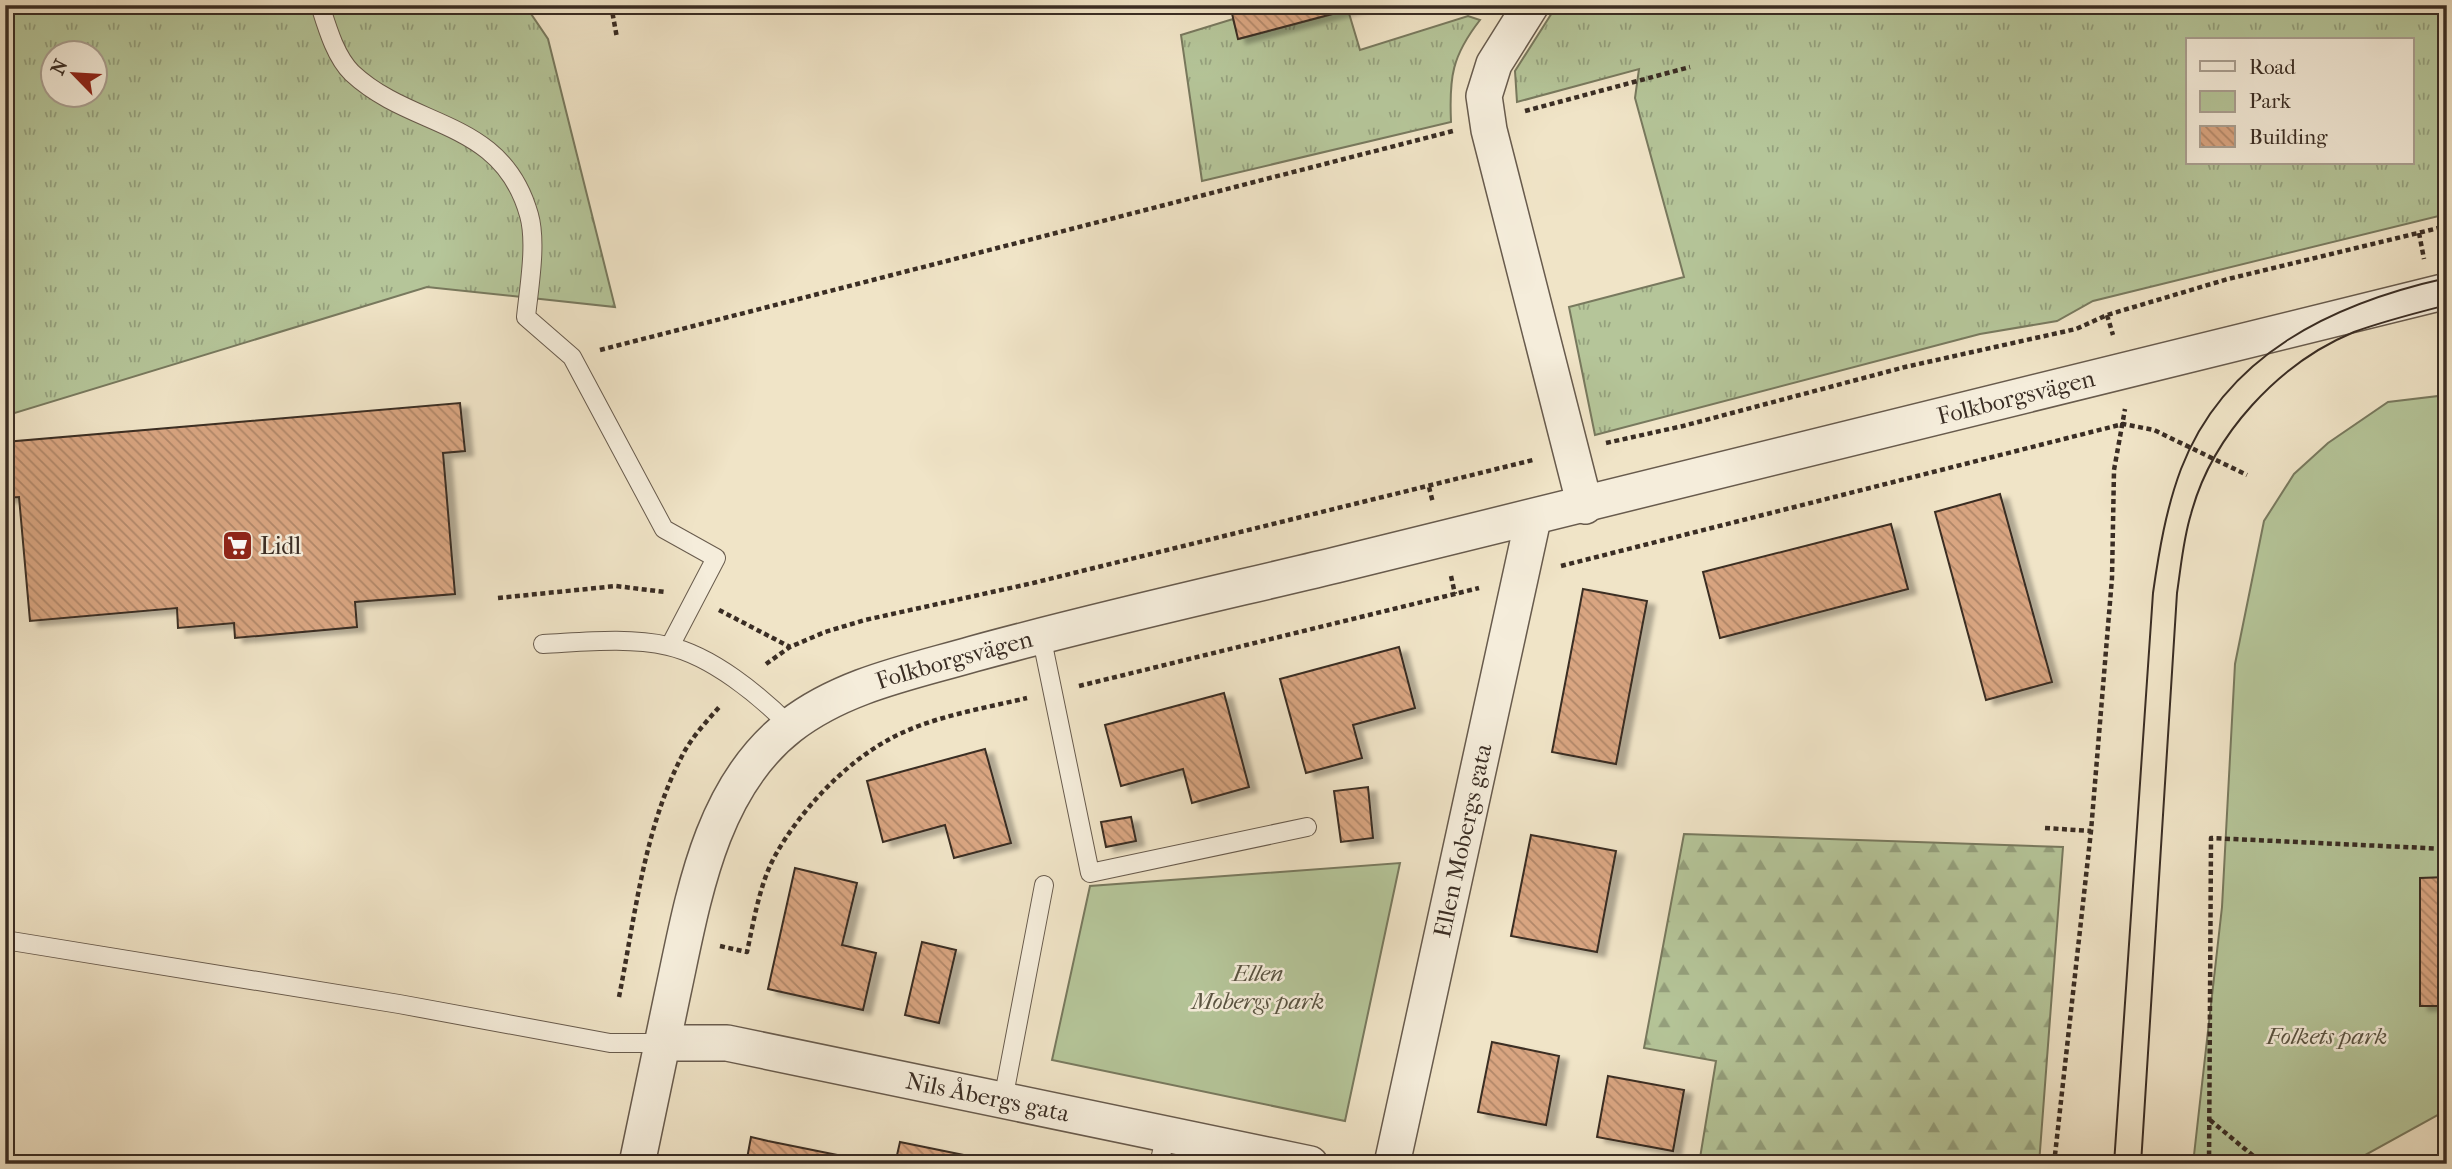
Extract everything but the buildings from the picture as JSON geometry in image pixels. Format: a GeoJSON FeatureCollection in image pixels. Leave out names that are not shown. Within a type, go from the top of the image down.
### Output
{"type":"FeatureCollection","features":[{"type":"Feature","properties":{"kind":"street"},"geometry":{"type":"LineString","coordinates":[[1531,5],[1494,64],[1484,96],[1585,506]]}},
{"type":"Feature","properties":{"kind":"street","name":"Folkborgsvägen"},"geometry":{"type":"LineString","coordinates":[[637,1164],[700,878],[721,816],[746,775],[790,726],[863,685],[1041,635],[1533,519],[2447,291]]}},
{"type":"Feature","properties":{"kind":"street","name":"Ellen Mobergs gata"},"geometry":{"type":"LineString","coordinates":[[1392,1164],[1533,519]]}},
{"type":"Feature","properties":{"kind":"street","name":"Nils Åbergs gata"},"geometry":{"type":"LineString","coordinates":[[662,1043],[727,1043],[1003,1100],[1163,1149],[1310,1164]]}},
{"type":"Feature","properties":{"kind":"lane"},"geometry":{"type":"LineString","coordinates":[[320,5],[331,38],[350,71],[384,97],[443,123],[493,151],[516,182],[530,217],[531,261],[526,317],[572,357],[664,528],[716,558],[670,646]]}},
{"type":"Feature","properties":{"kind":"lane"},"geometry":{"type":"LineString","coordinates":[[1041,635],[1090,873],[1307,827]]}},
{"type":"Feature","properties":{"kind":"lane"},"geometry":{"type":"LineString","coordinates":[[543,644],[625,641],[670,646],[741,682],[790,726]]}},
{"type":"Feature","properties":{"kind":"lane"},"geometry":{"type":"LineString","coordinates":[[1003,1100],[1044,886]]}},
{"type":"Feature","properties":{"kind":"lane"},"geometry":{"type":"LineString","coordinates":[[5,940],[399,1004],[610,1044],[662,1043]]}},
{"type":"Feature","properties":{"kind":"path"},"geometry":{"type":"LineString","coordinates":[[611,5],[617,38]]}},
{"type":"Feature","properties":{"kind":"path"},"geometry":{"type":"LineString","coordinates":[[572,357],[1690,67]]}},
{"type":"Feature","properties":{"kind":"path"},"geometry":{"type":"LineString","coordinates":[[2076,329],[2107,315],[2228,279],[2447,226]]}},
{"type":"Feature","properties":{"kind":"path"},"geometry":{"type":"LineString","coordinates":[[2054,1164],[2091,831],[2112,578],[2114,470],[2126,402],[2122,372],[2107,315]]}},
{"type":"Feature","properties":{"kind":"path"},"geometry":{"type":"LineString","coordinates":[[747,951],[757,906],[775,855],[812,805],[847,769],[888,740],[941,719],[1521,577],[2123,424],[2154,430],[2247,475]]}},
{"type":"Feature","properties":{"kind":"path"},"geometry":{"type":"LineString","coordinates":[[498,598],[616,586],[658,590],[695,600],[790,647]]}},
{"type":"Feature","properties":{"kind":"path"},"geometry":{"type":"LineString","coordinates":[[2045,828],[2091,831]]}},
{"type":"Feature","properties":{"kind":"path"},"geometry":{"type":"LineString","coordinates":[[2209,1164],[2211,838],[2447,849]]}},
{"type":"Feature","properties":{"kind":"path"},"geometry":{"type":"LineString","coordinates":[[5,920],[12,886]]}},
{"type":"Feature","properties":{"kind":"path"},"geometry":{"type":"LineString","coordinates":[[2210,1120],[2263,1164]]}},
{"type":"Feature","properties":{"kind":"green space"},"geometry":{"type":"Polygon","coordinates":[[[5,5],[525,5],[548,39],[615,307],[427,287],[5,416],[5,5]]]}},
{"type":"Feature","properties":{"kind":"green space"},"geometry":{"type":"Polygon","coordinates":[[[1557,5],[2447,5],[2447,214],[2093,301],[2057,321],[1980,334],[1595,435],[1569,307],[1684,277],[1635,98],[1639,69],[1517,102],[1515,71],[1557,5]]]}},
{"type":"Feature","properties":{"kind":"green space"},"geometry":{"type":"Polygon","coordinates":[[[1348,10],[1360,50],[1468,16],[1480,20],[1463,45],[1454,68],[1451,122],[1202,181],[1181,35],[1233,19],[1239,39],[1348,10]]]}},
{"type":"Feature","properties":{"kind":"green space","name":"Folkets park"},"geometry":{"type":"Polygon","coordinates":[[[2447,395],[2447,1110],[2349,1164],[2193,1164],[2222,907],[2235,664],[2264,521],[2294,474],[2328,443],[2388,402],[2447,395]]]}},
{"type":"Feature","properties":{"kind":"green space"},"geometry":{"type":"Polygon","coordinates":[[[1684,834],[2063,847],[2039,1164],[1699,1164],[1716,1061],[1644,1048],[1684,834]]]}},
{"type":"Feature","properties":{"kind":"green space","name":"Ellen Mobergs park"},"geometry":{"type":"Polygon","coordinates":[[[1400,863],[1345,1121],[1052,1060],[1090,886],[1400,863]]]}},
{"type":"Feature","properties":{"kind":"tram line"},"geometry":{"type":"LineString","coordinates":[[2114,1164],[2153,593],[2164,530],[2181,469],[2200,429],[2225,394],[2255,365],[2288,340],[2325,319],[2364,302],[2447,278]]}},
{"type":"Feature","properties":{"kind":"tram line"},"geometry":{"type":"LineString","coordinates":[[2141,1164],[2177,593],[2186,534],[2201,485],[2232,430],[2252,405],[2300,362],[2326,345],[2354,332],[2447,305]]}},
{"type":"Feature","properties":{"kind":"place","name":"Lidl"},"geometry":{"type":"Point","coordinates":[237,546]}}]}
